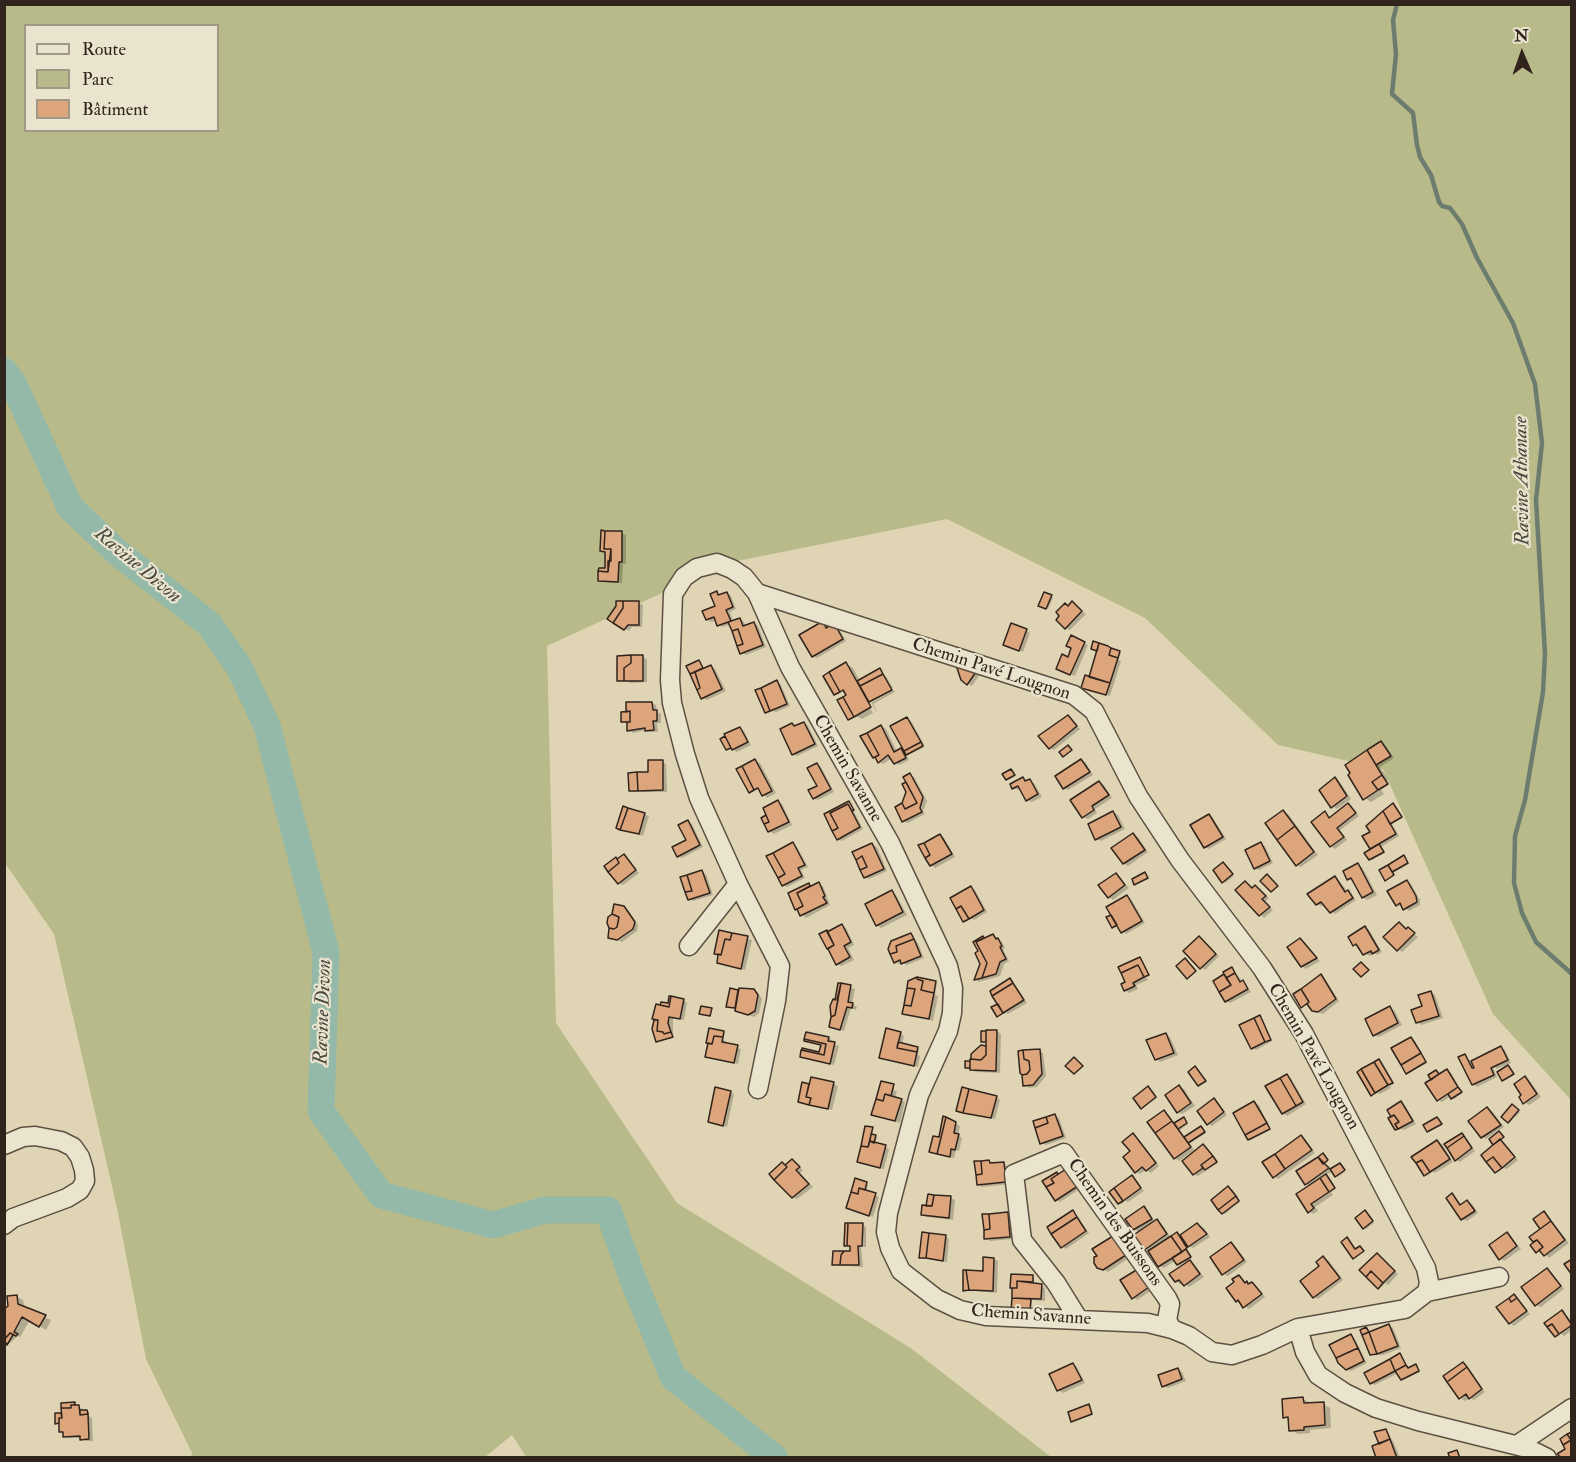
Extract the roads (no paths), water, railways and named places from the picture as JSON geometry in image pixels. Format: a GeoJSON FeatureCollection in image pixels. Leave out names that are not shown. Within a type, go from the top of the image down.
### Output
{"type":"FeatureCollection","features":[{"type":"Feature","properties":{"kind":"street","name":"Chemin Savanne"},"geometry":{"type":"LineString","coordinates":[[758,1089],[776,1001],[780,966],[738,884],[699,798],[672,703],[670,680],[673,594],[684,577],[697,568],[717,563],[744,577],[757,593],[790,667],[890,843],[948,966],[953,988],[952,1013],[948,1031],[919,1095],[888,1213],[886,1232],[890,1248],[901,1271],[937,1299],[960,1310],[986,1316],[1148,1323],[1189,1336],[1212,1352],[1232,1355],[1262,1345],[1298,1328]]}},
{"type":"Feature","properties":{"kind":"street","name":"Chemin Pavé Lougnon"},"geometry":{"type":"LineString","coordinates":[[757,593],[1074,695],[1094,711],[1138,796],[1180,860],[1262,968],[1304,1034],[1420,1253],[1429,1282],[1427,1292]]}},
{"type":"Feature","properties":{"kind":"street"},"geometry":{"type":"LineString","coordinates":[[689,946],[738,884]]}},
{"type":"Feature","properties":{"kind":"street"},"geometry":{"type":"LineString","coordinates":[[4,1145],[23,1137],[35,1136],[61,1141],[74,1147],[80,1157],[85,1181],[80,1190],[67,1198],[13,1218],[4,1225]]}},
{"type":"Feature","properties":{"kind":"street","name":"Chemin des Buissons"},"geometry":{"type":"LineString","coordinates":[[1079,1320],[1056,1283],[1022,1240],[1014,1174],[1064,1153],[1167,1298],[1170,1304],[1167,1320],[1172,1329]]}},
{"type":"Feature","properties":{"kind":"street"},"geometry":{"type":"LineString","coordinates":[[1499,1277],[1427,1292],[1405,1309],[1298,1328],[1305,1352],[1318,1375],[1345,1393],[1376,1408],[1418,1421],[1517,1445],[1547,1458]]}},
{"type":"Feature","properties":{"kind":"street"},"geometry":{"type":"LineString","coordinates":[[1517,1445],[1572,1408]]}},
{"type":"Feature","properties":{"kind":"waterway","name":"Ravine Athanase"},"geometry":{"type":"LineString","coordinates":[[1397,4],[1393,20],[1396,54],[1392,94],[1413,113],[1420,157],[1431,175],[1439,202],[1442,206],[1450,208],[1462,224],[1477,258],[1513,323],[1535,384],[1542,443],[1536,500],[1545,654],[1543,692],[1525,800],[1515,836],[1514,883],[1522,913],[1536,942],[1572,974]]}},
{"type":"Feature","properties":{"kind":"waterway","name":"Ravine Divon"},"geometry":{"type":"LineString","coordinates":[[4,371],[13,383],[70,507],[118,553],[209,624],[239,667],[267,726],[326,952],[321,1111],[381,1195],[493,1225],[545,1210],[608,1210],[632,1277],[673,1377],[775,1458]]}}]}
